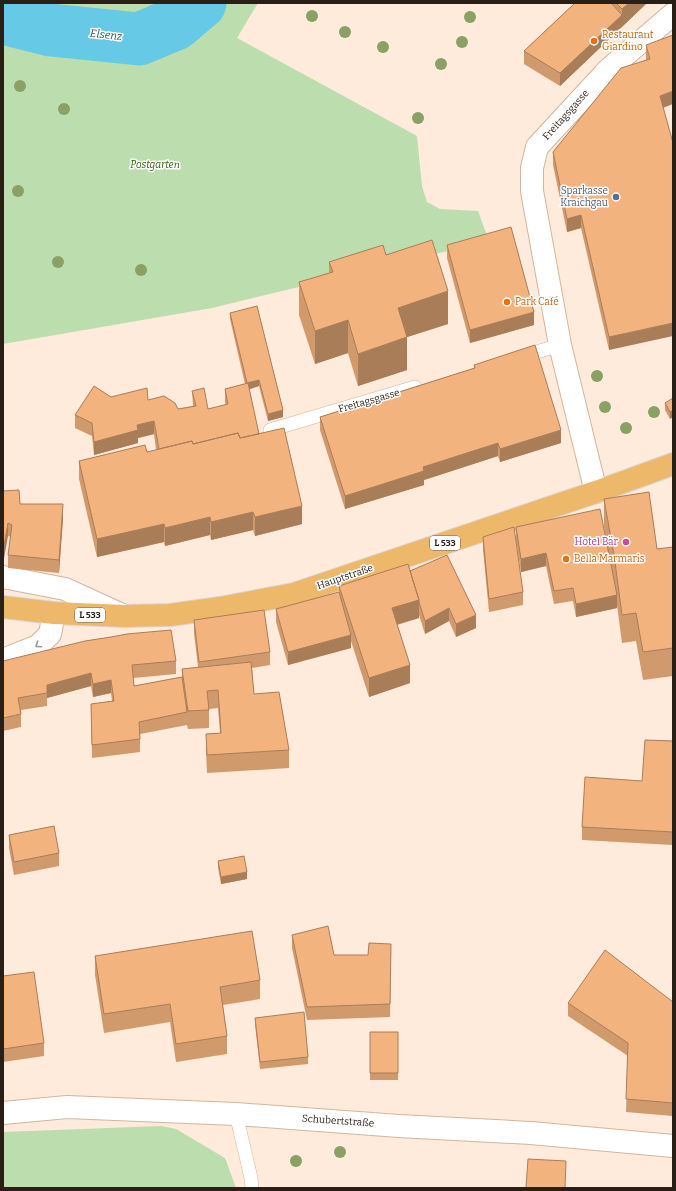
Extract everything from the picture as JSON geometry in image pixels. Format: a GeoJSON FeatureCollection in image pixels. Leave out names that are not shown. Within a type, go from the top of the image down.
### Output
{"type":"FeatureCollection","features":[{"type":"Feature","properties":{"kind":"main road","name":"Hauptstraße"},"geometry":{"type":"LineString","coordinates":[[3,608],[54,613],[125,616],[170,615],[220,608],[294,594],[596,492],[673,464]]}},
{"type":"Feature","properties":{"kind":"street","name":"Freitagsgasse"},"geometry":{"type":"LineString","coordinates":[[596,492],[560,345],[532,191],[532,168],[537,147],[609,69],[673,14]]}},
{"type":"Feature","properties":{"kind":"street"},"geometry":{"type":"LineString","coordinates":[[3,577],[64,589],[125,616]]}},
{"type":"Feature","properties":{"kind":"street"},"geometry":{"type":"LineString","coordinates":[[3,660],[38,646],[50,634],[54,613]]}},
{"type":"Feature","properties":{"kind":"street","name":"Schubertstraße"},"geometry":{"type":"LineString","coordinates":[[3,1113],[67,1108],[236,1114],[399,1126],[530,1133],[673,1146]]}},
{"type":"Feature","properties":{"kind":"lane"},"geometry":{"type":"LineString","coordinates":[[506,361],[560,345]]}},
{"type":"Feature","properties":{"kind":"lane","name":"Freitagsgasse"},"geometry":{"type":"LineString","coordinates":[[270,430],[430,383]]}},
{"type":"Feature","properties":{"kind":"lane"},"geometry":{"type":"LineString","coordinates":[[236,1114],[252,1178],[252,1188]]}},
{"type":"Feature","properties":{"kind":"green space","name":"Postgarten"},"geometry":{"type":"Polygon","coordinates":[[[3,3],[258,3],[237,38],[417,136],[422,186],[427,202],[440,209],[478,211],[489,241],[212,308],[3,344],[3,3]]]}},
{"type":"Feature","properties":{"kind":"green space"},"geometry":{"type":"Polygon","coordinates":[[[161,1126],[176,1129],[225,1158],[236,1188],[3,1188],[3,1132],[161,1126]]]}},
{"type":"Feature","properties":{"kind":"building"},"geometry":{"type":"Polygon","coordinates":[[[575,3],[611,3],[622,15],[560,73],[524,51],[575,3]]]}},
{"type":"Feature","properties":{"kind":"building"},"geometry":{"type":"Polygon","coordinates":[[[616,3],[629,3],[622,9],[616,3]]]}},
{"type":"Feature","properties":{"kind":"building","name":"Sparkasse Kraichgau"},"geometry":{"type":"Polygon","coordinates":[[[673,35],[673,91],[660,96],[673,143],[673,323],[609,337],[581,215],[567,219],[553,152],[621,68],[650,59],[646,45],[673,35]]]}},
{"type":"Feature","properties":{"kind":"building"},"geometry":{"type":"Polygon","coordinates":[[[511,227],[534,312],[470,330],[447,245],[511,227]]]}},
{"type":"Feature","properties":{"kind":"building"},"geometry":{"type":"Polygon","coordinates":[[[432,240],[448,291],[398,308],[407,337],[358,354],[348,320],[315,331],[299,282],[333,272],[329,262],[383,245],[386,255],[432,240]]]}},
{"type":"Feature","properties":{"kind":"building"},"geometry":{"type":"Polygon","coordinates":[[[257,306],[283,410],[268,414],[259,380],[247,383],[230,313],[257,306]]]}},
{"type":"Feature","properties":{"kind":"building"},"geometry":{"type":"Polygon","coordinates":[[[535,345],[561,430],[500,449],[498,443],[423,467],[424,471],[345,496],[320,417],[475,368],[474,365],[535,345]]]}},
{"type":"Feature","properties":{"kind":"building"},"geometry":{"type":"Polygon","coordinates":[[[248,383],[259,434],[240,438],[238,433],[193,444],[192,441],[159,449],[154,421],[137,425],[138,430],[94,442],[92,423],[75,415],[94,386],[111,397],[147,388],[148,400],[164,396],[175,403],[178,409],[196,406],[192,391],[204,388],[208,409],[228,404],[225,389],[248,383]]]}},
{"type":"Feature","properties":{"kind":"building"},"geometry":{"type":"Polygon","coordinates":[[[673,398],[673,410],[670,412],[665,403],[673,398]]]}},
{"type":"Feature","properties":{"kind":"building"},"geometry":{"type":"Polygon","coordinates":[[[284,428],[302,506],[255,517],[253,512],[211,522],[210,517],[165,528],[164,524],[97,539],[79,461],[145,445],[147,452],[192,441],[193,444],[238,433],[240,438],[284,428]]]}},
{"type":"Feature","properties":{"kind":"building"},"geometry":{"type":"Polygon","coordinates":[[[19,490],[20,504],[63,504],[59,560],[8,555],[12,525],[8,523],[3,551],[3,491],[19,490]]]}},
{"type":"Feature","properties":{"kind":"building"},"geometry":{"type":"Polygon","coordinates":[[[649,492],[657,549],[673,547],[673,648],[643,652],[636,613],[622,615],[614,555],[604,499],[649,492]]]}},
{"type":"Feature","properties":{"kind":"building"},"geometry":{"type":"Polygon","coordinates":[[[600,509],[617,595],[576,604],[573,588],[554,591],[546,553],[521,559],[516,527],[600,509]]]}},
{"type":"Feature","properties":{"kind":"building"},"geometry":{"type":"Polygon","coordinates":[[[514,527],[523,592],[489,599],[483,537],[514,527]]]}},
{"type":"Feature","properties":{"kind":"building"},"geometry":{"type":"Polygon","coordinates":[[[447,555],[476,615],[456,624],[449,608],[425,621],[410,571],[447,555]]]}},
{"type":"Feature","properties":{"kind":"building"},"geometry":{"type":"Polygon","coordinates":[[[408,564],[419,600],[392,608],[410,665],[369,678],[339,586],[408,564]]]}},
{"type":"Feature","properties":{"kind":"building"},"geometry":{"type":"Polygon","coordinates":[[[339,592],[351,635],[288,652],[276,609],[339,592]]]}},
{"type":"Feature","properties":{"kind":"building"},"geometry":{"type":"Polygon","coordinates":[[[264,610],[270,652],[199,662],[194,620],[264,610]]]}},
{"type":"Feature","properties":{"kind":"building"},"geometry":{"type":"Polygon","coordinates":[[[171,630],[176,661],[132,665],[134,686],[182,677],[187,712],[139,722],[140,739],[92,745],[91,704],[114,701],[111,680],[93,684],[91,673],[47,685],[47,693],[18,698],[21,714],[3,718],[3,661],[85,641],[127,634],[171,630]]]}},
{"type":"Feature","properties":{"kind":"building"},"geometry":{"type":"Polygon","coordinates":[[[251,662],[254,694],[279,692],[289,750],[207,755],[206,734],[221,733],[218,690],[207,691],[209,710],[188,711],[182,669],[251,662]]]}},
{"type":"Feature","properties":{"kind":"building"},"geometry":{"type":"Polygon","coordinates":[[[645,740],[673,741],[673,832],[582,827],[585,777],[642,781],[645,740]]]}},
{"type":"Feature","properties":{"kind":"building"},"geometry":{"type":"Polygon","coordinates":[[[54,826],[59,853],[14,862],[9,835],[54,826]]]}},
{"type":"Feature","properties":{"kind":"building"},"geometry":{"type":"Polygon","coordinates":[[[244,856],[247,872],[221,877],[218,861],[244,856]]]}},
{"type":"Feature","properties":{"kind":"building"},"geometry":{"type":"Polygon","coordinates":[[[328,926],[334,955],[368,955],[369,943],[391,944],[390,1004],[307,1007],[292,935],[328,926]]]}},
{"type":"Feature","properties":{"kind":"building"},"geometry":{"type":"Polygon","coordinates":[[[252,931],[260,980],[220,987],[227,1036],[176,1044],[170,1004],[104,1014],[95,956],[252,931]]]}},
{"type":"Feature","properties":{"kind":"building"},"geometry":{"type":"Polygon","coordinates":[[[605,950],[673,1002],[673,1103],[626,1099],[628,1043],[568,1003],[605,950]]]}},
{"type":"Feature","properties":{"kind":"building"},"geometry":{"type":"Polygon","coordinates":[[[34,972],[44,1043],[3,1049],[3,976],[34,972]]]}},
{"type":"Feature","properties":{"kind":"building"},"geometry":{"type":"Polygon","coordinates":[[[304,1012],[308,1057],[260,1062],[255,1018],[304,1012]]]}},
{"type":"Feature","properties":{"kind":"building"},"geometry":{"type":"Polygon","coordinates":[[[370,1032],[398,1032],[398,1073],[370,1073],[370,1032]]]}},
{"type":"Feature","properties":{"kind":"building"},"geometry":{"type":"Polygon","coordinates":[[[528,1159],[566,1161],[565,1188],[526,1188],[528,1159]]]}},
{"type":"Feature","properties":{"kind":"waterway","name":"Elsenz"},"geometry":{"type":"LineString","coordinates":[[3,18],[51,30],[139,39],[175,24],[200,3]]}},
{"type":"Feature","properties":{"kind":"place","name":"Restaurant Giardino"},"geometry":{"type":"Point","coordinates":[594,41]}},
{"type":"Feature","properties":{"kind":"place","name":"Sparkasse Kraichgau"},"geometry":{"type":"Point","coordinates":[616,197]}},
{"type":"Feature","properties":{"kind":"place","name":"Park Café"},"geometry":{"type":"Point","coordinates":[507,302]}},
{"type":"Feature","properties":{"kind":"place","name":"Hotel Bär"},"geometry":{"type":"Point","coordinates":[626,542]}},
{"type":"Feature","properties":{"kind":"place","name":"Bella Marmaris"},"geometry":{"type":"Point","coordinates":[566,559]}}]}
